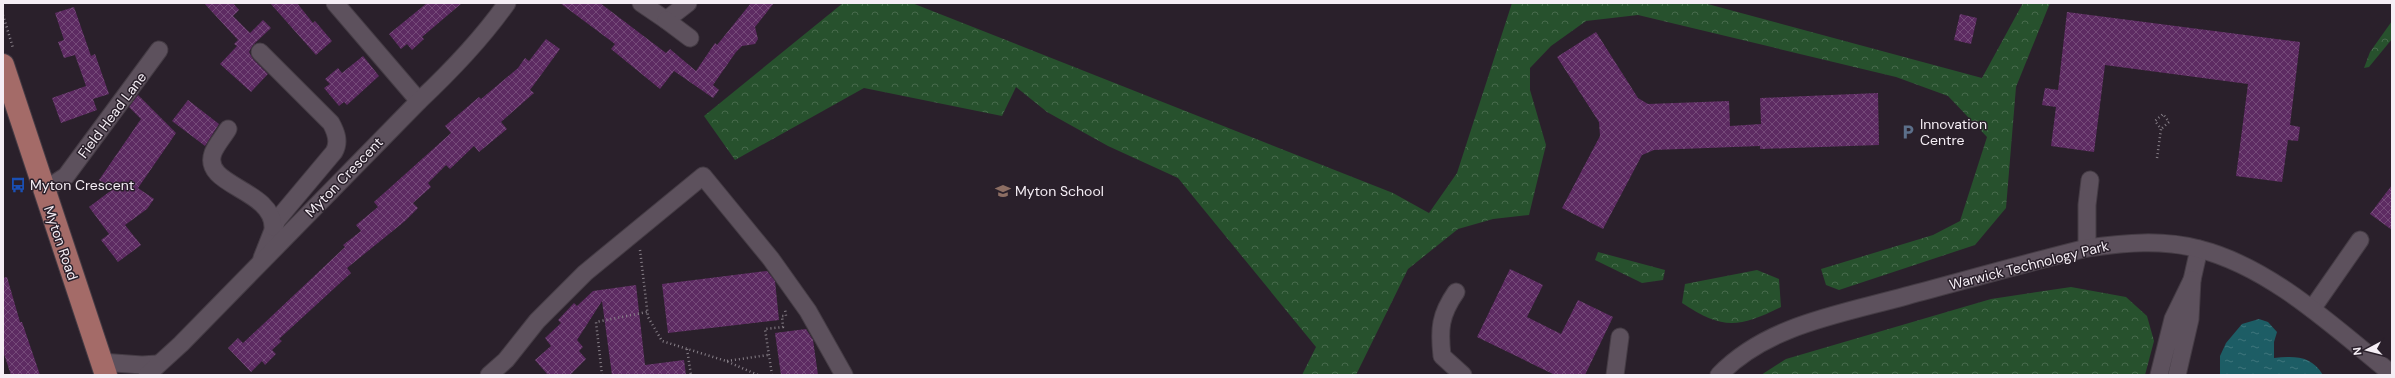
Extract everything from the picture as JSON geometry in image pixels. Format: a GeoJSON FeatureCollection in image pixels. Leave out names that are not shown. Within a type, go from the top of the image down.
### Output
{"type":"FeatureCollection","features":[{"type":"Feature","properties":{"kind":"main road","name":"Myton Road"},"geometry":{"type":"LineString","coordinates":[[3,65],[43,191],[104,368]]}},
{"type":"Feature","properties":{"kind":"street"},"geometry":{"type":"LineString","coordinates":[[335,3],[419,101]]}},
{"type":"Feature","properties":{"kind":"street","name":"Myton Crescent"},"geometry":{"type":"LineString","coordinates":[[104,368],[142,365],[152,369],[180,344],[474,47],[507,3]]}},
{"type":"Feature","properties":{"kind":"street"},"geometry":{"type":"LineString","coordinates":[[641,3],[690,38]]}},
{"type":"Feature","properties":{"kind":"street"},"geometry":{"type":"LineString","coordinates":[[666,20],[688,3]]}},
{"type":"Feature","properties":{"kind":"street","name":"Field Head Lane"},"geometry":{"type":"LineString","coordinates":[[43,191],[66,176],[159,50]]}},
{"type":"Feature","properties":{"kind":"street"},"geometry":{"type":"LineString","coordinates":[[260,52],[331,123],[337,139],[334,152],[273,227],[261,261]]}},
{"type":"Feature","properties":{"kind":"street"},"geometry":{"type":"LineString","coordinates":[[228,129],[213,152],[211,163],[218,174],[250,193],[267,208],[270,213],[273,227]]}},
{"type":"Feature","properties":{"kind":"street"},"geometry":{"type":"LineString","coordinates":[[489,375],[506,360],[537,321],[585,273],[703,176],[771,259],[808,311],[844,375]]}},
{"type":"Feature","properties":{"kind":"street"},"geometry":{"type":"LineString","coordinates":[[2087,248],[2087,205],[2090,180]]}},
{"type":"Feature","properties":{"kind":"street"},"geometry":{"type":"LineString","coordinates":[[2312,309],[2360,240]]}},
{"type":"Feature","properties":{"kind":"street","name":"Warwick Technology Park"},"geometry":{"type":"LineString","coordinates":[[1719,375],[1747,350],[1766,340],[1811,323],[2087,248],[2121,244],[2149,243],[2200,249],[2260,274],[2312,309],[2392,374]]}},
{"type":"Feature","properties":{"kind":"street"},"geometry":{"type":"LineString","coordinates":[[2159,375],[2173,319],[2192,280],[2200,249]]}},
{"type":"Feature","properties":{"kind":"street"},"geometry":{"type":"LineString","coordinates":[[2177,375],[2190,319],[2192,280]]}},
{"type":"Feature","properties":{"kind":"street"},"geometry":{"type":"LineString","coordinates":[[1456,292],[1447,304],[1441,321],[1440,339],[1442,356],[1463,375]]}},
{"type":"Feature","properties":{"kind":"street"},"geometry":{"type":"LineString","coordinates":[[1615,375],[1620,337]]}},
{"type":"Feature","properties":{"kind":"path"},"geometry":{"type":"LineString","coordinates":[[2157,158],[2161,129],[2169,122],[2163,114],[2155,121],[2161,129]]}},
{"type":"Feature","properties":{"kind":"path"},"geometry":{"type":"LineString","coordinates":[[638,230],[647,312],[662,341],[726,361],[758,375]]}},
{"type":"Feature","properties":{"kind":"path"},"geometry":{"type":"LineString","coordinates":[[772,375],[764,329],[782,327],[782,316],[786,316],[784,302]]}},
{"type":"Feature","properties":{"kind":"path"},"geometry":{"type":"LineString","coordinates":[[602,375],[596,322],[647,312]]}},
{"type":"Feature","properties":{"kind":"path"},"geometry":{"type":"LineString","coordinates":[[687,349],[691,375]]}},
{"type":"Feature","properties":{"kind":"path"},"geometry":{"type":"LineString","coordinates":[[726,361],[768,355]]}},
{"type":"Feature","properties":{"kind":"green space"},"geometry":{"type":"Polygon","coordinates":[[[843,3],[912,3],[1393,193],[1429,213],[1457,173],[1512,3],[1704,3],[1982,78],[2023,3],[2050,3],[2016,87],[2006,208],[1975,245],[1839,290],[1826,285],[1821,269],[1933,235],[1960,221],[1987,137],[1948,96],[1896,77],[1638,15],[1586,21],[1551,46],[1530,68],[1530,90],[1546,145],[1529,215],[1493,219],[1458,229],[1408,269],[1356,375],[1302,375],[1316,347],[1178,178],[1108,146],[1047,112],[1016,87],[1002,116],[864,88],[735,160],[704,116],[843,3]]]}},
{"type":"Feature","properties":{"kind":"green space"},"geometry":{"type":"Polygon","coordinates":[[[2392,21],[2392,39],[2369,67],[2364,68],[2370,52],[2392,21]]]}},
{"type":"Feature","properties":{"kind":"green space"},"geometry":{"type":"Polygon","coordinates":[[[1598,252],[1665,270],[1663,280],[1642,283],[1595,260],[1598,252]]]}},
{"type":"Feature","properties":{"kind":"green space"},"geometry":{"type":"Polygon","coordinates":[[[1757,270],[1779,279],[1781,307],[1753,319],[1731,323],[1720,322],[1709,318],[1682,303],[1685,284],[1757,270]]]}},
{"type":"Feature","properties":{"kind":"green space"},"geometry":{"type":"Polygon","coordinates":[[[2071,287],[2126,297],[2147,316],[2154,341],[2145,375],[1761,375],[1786,359],[1991,299],[2071,287]]]}},
{"type":"Feature","properties":{"kind":"water"},"geometry":{"type":"Polygon","coordinates":[[[2259,319],[2268,322],[2277,332],[2274,342],[2274,358],[2302,358],[2318,368],[2323,375],[2220,375],[2220,356],[2226,343],[2242,324],[2259,319]]]}},
{"type":"Feature","properties":{"kind":"building"},"geometry":{"type":"Polygon","coordinates":[[[204,3],[233,3],[239,10],[233,16],[250,33],[263,20],[271,28],[253,45],[249,52],[253,59],[268,74],[251,92],[220,64],[237,46],[234,44],[238,40],[204,3]]]}},
{"type":"Feature","properties":{"kind":"building"},"geometry":{"type":"Polygon","coordinates":[[[270,3],[297,3],[313,23],[315,21],[332,41],[316,55],[270,3]]]}},
{"type":"Feature","properties":{"kind":"building"},"geometry":{"type":"Polygon","coordinates":[[[427,3],[462,3],[422,37],[424,39],[412,50],[407,44],[401,49],[389,34],[427,3]]]}},
{"type":"Feature","properties":{"kind":"building"},"geometry":{"type":"Polygon","coordinates":[[[560,3],[600,3],[666,53],[670,49],[696,71],[715,43],[717,45],[751,3],[774,3],[755,27],[758,39],[755,44],[742,46],[736,52],[713,85],[719,90],[713,98],[674,71],[660,89],[611,49],[615,44],[560,3]]]}},
{"type":"Feature","properties":{"kind":"building"},"geometry":{"type":"Polygon","coordinates":[[[74,7],[91,56],[95,54],[109,94],[93,99],[97,110],[61,123],[52,98],[86,86],[75,55],[64,58],[58,42],[64,40],[55,13],[74,7]]]}},
{"type":"Feature","properties":{"kind":"building"},"geometry":{"type":"Polygon","coordinates":[[[2067,12],[2300,42],[2290,125],[2300,127],[2298,141],[2288,140],[2282,182],[2236,176],[2248,84],[2105,65],[2094,152],[2051,146],[2056,107],[2042,105],[2045,88],[2058,90],[2067,12]]]}},
{"type":"Feature","properties":{"kind":"building"},"geometry":{"type":"Polygon","coordinates":[[[1960,14],[1977,18],[1971,44],[1954,40],[1960,14]]]}},
{"type":"Feature","properties":{"kind":"building"},"geometry":{"type":"Polygon","coordinates":[[[1596,32],[1638,98],[1648,104],[1729,101],[1730,126],[1761,124],[1760,98],[1878,93],[1879,145],[1760,149],[1760,146],[1654,150],[1642,155],[1603,229],[1562,208],[1600,136],[1599,122],[1557,57],[1596,32]]]}},
{"type":"Feature","properties":{"kind":"building"},"geometry":{"type":"Polygon","coordinates":[[[546,39],[560,49],[530,90],[534,93],[501,122],[507,129],[479,152],[474,146],[450,169],[446,165],[428,183],[431,187],[413,203],[418,208],[405,221],[347,268],[351,273],[279,339],[282,341],[272,350],[276,354],[265,365],[262,361],[251,372],[228,348],[238,338],[243,343],[345,247],[343,245],[361,231],[356,225],[378,207],[374,202],[451,133],[445,126],[479,97],[481,99],[518,68],[525,58],[529,61],[546,39]]]}},
{"type":"Feature","properties":{"kind":"building"},"geometry":{"type":"Polygon","coordinates":[[[363,56],[379,76],[347,105],[344,102],[339,106],[324,88],[330,84],[325,79],[338,68],[342,73],[363,56]]]}},
{"type":"Feature","properties":{"kind":"building"},"geometry":{"type":"Polygon","coordinates":[[[138,95],[176,133],[138,188],[154,199],[147,209],[125,225],[141,245],[118,262],[101,240],[109,234],[89,207],[113,189],[99,180],[141,119],[129,107],[138,95]]]}},
{"type":"Feature","properties":{"kind":"building"},"geometry":{"type":"Polygon","coordinates":[[[188,100],[219,124],[205,146],[172,121],[188,100]]]}},
{"type":"Feature","properties":{"kind":"building"},"geometry":{"type":"Polygon","coordinates":[[[2392,185],[2392,230],[2370,214],[2392,185]]]}},
{"type":"Feature","properties":{"kind":"building"},"geometry":{"type":"Polygon","coordinates":[[[1510,269],[1543,285],[1527,317],[1561,334],[1578,300],[1613,317],[1585,375],[1555,375],[1477,337],[1510,269]]]}},
{"type":"Feature","properties":{"kind":"building"},"geometry":{"type":"Polygon","coordinates":[[[767,271],[775,281],[779,320],[668,333],[662,284],[767,271]]]}},
{"type":"Feature","properties":{"kind":"building"},"geometry":{"type":"Polygon","coordinates":[[[7,277],[20,322],[22,322],[40,375],[11,375],[3,351],[3,278],[7,277]]]}},
{"type":"Feature","properties":{"kind":"building"},"geometry":{"type":"Polygon","coordinates":[[[636,285],[645,365],[684,360],[686,375],[612,375],[602,301],[577,340],[583,347],[579,351],[586,359],[570,375],[548,375],[535,360],[551,346],[545,338],[561,323],[558,320],[574,303],[577,306],[593,291],[636,285]]]}},
{"type":"Feature","properties":{"kind":"building"},"geometry":{"type":"Polygon","coordinates":[[[806,329],[813,340],[818,375],[781,375],[775,333],[806,329]]]}},
{"type":"Feature","properties":{"kind":"place","name":"Innovation Centre"},"geometry":{"type":"Point","coordinates":[1908,132]}},
{"type":"Feature","properties":{"kind":"place","name":"Myton Crescent"},"geometry":{"type":"Point","coordinates":[18,185]}},
{"type":"Feature","properties":{"kind":"place","name":"Myton School"},"geometry":{"type":"Point","coordinates":[1003,191]}}]}
